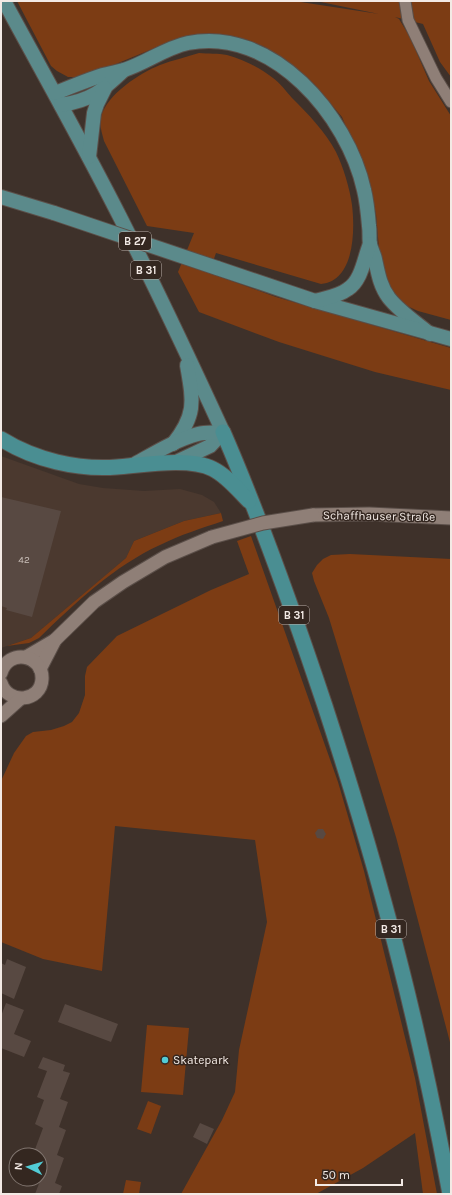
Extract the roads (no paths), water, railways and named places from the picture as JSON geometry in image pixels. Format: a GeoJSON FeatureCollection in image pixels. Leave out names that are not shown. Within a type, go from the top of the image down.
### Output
{"type":"FeatureCollection","features":[{"type":"Feature","properties":{"kind":"highway","name":"B 31"},"geometry":{"type":"LineString","coordinates":[[223,432],[254,507],[312,668],[362,826],[401,969],[438,1128],[450,1194]]}},
{"type":"Feature","properties":{"kind":"highway"},"geometry":{"type":"LineString","coordinates":[[1,439],[31,455],[57,462],[94,467],[174,463],[197,464],[213,469],[227,479],[254,507]]}},
{"type":"Feature","properties":{"kind":"main road","name":"B 31"},"geometry":{"type":"LineString","coordinates":[[4,1],[89,157],[183,347],[223,432]]}},
{"type":"Feature","properties":{"kind":"main road"},"geometry":{"type":"LineString","coordinates":[[58,99],[102,75],[124,70],[165,51],[188,43],[209,41],[230,43],[249,48],[270,58],[292,74],[306,87],[328,113],[346,141],[354,157],[364,189],[368,210],[370,244],[381,284],[388,297],[430,334]]}},
{"type":"Feature","properties":{"kind":"main road"},"geometry":{"type":"LineString","coordinates":[[58,99],[87,100],[105,88],[124,70]]}},
{"type":"Feature","properties":{"kind":"main road"},"geometry":{"type":"LineString","coordinates":[[89,157],[94,113],[105,88]]}},
{"type":"Feature","properties":{"kind":"main road","name":"B 27"},"geometry":{"type":"LineString","coordinates":[[1,196],[8,201],[54,214],[315,301],[451,339]]}},
{"type":"Feature","properties":{"kind":"main road"},"geometry":{"type":"LineString","coordinates":[[315,301],[341,293],[352,286],[360,274],[370,244]]}},
{"type":"Feature","properties":{"kind":"main road"},"geometry":{"type":"LineString","coordinates":[[173,444],[185,428],[192,408],[192,397],[183,347]]}},
{"type":"Feature","properties":{"kind":"main road"},"geometry":{"type":"LineString","coordinates":[[131,466],[173,444],[200,434],[223,432]]}},
{"type":"Feature","properties":{"kind":"main road"},"geometry":{"type":"LineString","coordinates":[[174,463],[210,446],[223,432]]}},
{"type":"Feature","properties":{"kind":"main road","name":"Schaffhauser Straße"},"geometry":{"type":"LineString","coordinates":[[1,673],[6,663],[11,659],[21,656],[26,657],[55,640],[94,602],[123,582],[165,557],[212,537],[263,523],[313,515],[369,514],[451,518]]}},
{"type":"Feature","properties":{"kind":"main road","name":"Schaffhauser Straße"},"geometry":{"type":"LineString","coordinates":[[40,669],[55,640]]}},
{"type":"Feature","properties":{"kind":"main road"},"geometry":{"type":"LineString","coordinates":[[1,716],[20,699],[29,697],[38,691],[42,680],[40,669],[35,661],[26,657]]}},
{"type":"Feature","properties":{"kind":"main road"},"geometry":{"type":"LineString","coordinates":[[2,689],[20,699]]}},
{"type":"Feature","properties":{"kind":"street"},"geometry":{"type":"LineString","coordinates":[[405,1],[408,20],[436,78],[451,102]]}},
{"type":"Feature","properties":{"kind":"place","name":"Skatepark"},"geometry":{"type":"Point","coordinates":[165,1060]}}]}
